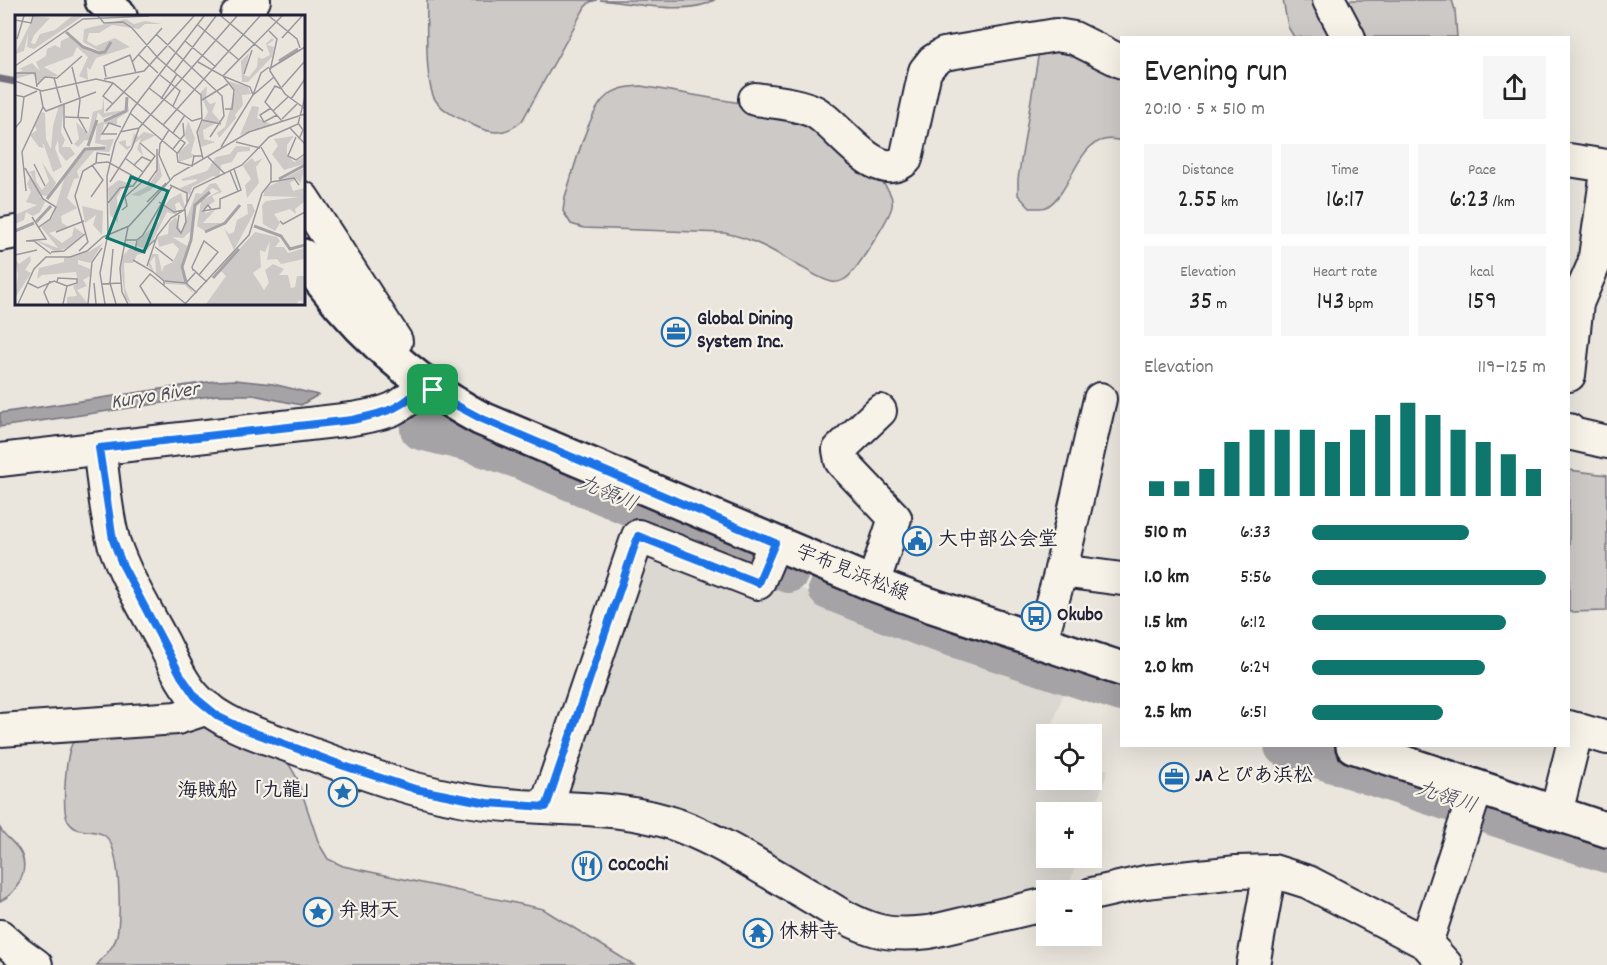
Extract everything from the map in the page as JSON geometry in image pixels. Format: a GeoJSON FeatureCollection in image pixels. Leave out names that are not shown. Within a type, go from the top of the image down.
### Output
{"type":"FeatureCollection","features":[{"type":"Feature","properties":{"kind":"main road"},"geometry":{"type":"LineString","coordinates":[[102,0],[119,15]]}},
{"type":"Feature","properties":{"kind":"main road","name":"宇布見浜松線"},"geometry":{"type":"LineString","coordinates":[[304,257],[344,309],[388,351],[424,383],[452,403],[480,418],[768,558],[873,584],[1120,668]]}},
{"type":"Feature","properties":{"kind":"main road"},"geometry":{"type":"LineString","coordinates":[[1355,747],[1473,800],[1556,813],[1607,830]]}},
{"type":"Feature","properties":{"kind":"street"},"geometry":{"type":"LineString","coordinates":[[238,15],[254,0]]}},
{"type":"Feature","properties":{"kind":"street"},"geometry":{"type":"LineString","coordinates":[[1329,0],[1348,36]]}},
{"type":"Feature","properties":{"kind":"street"},"geometry":{"type":"LineString","coordinates":[[755,99],[811,110],[820,115],[866,158],[892,168],[900,165],[906,159],[925,71],[933,61],[944,54],[1056,35],[1074,38],[1120,61]]}},
{"type":"Feature","properties":{"kind":"street"},"geometry":{"type":"LineString","coordinates":[[1570,160],[1607,166]]}},
{"type":"Feature","properties":{"kind":"street"},"geometry":{"type":"LineString","coordinates":[[1570,357],[1573,303],[1594,264],[1607,171]]}},
{"type":"Feature","properties":{"kind":"street"},"geometry":{"type":"LineString","coordinates":[[304,200],[396,341],[388,351]]}},
{"type":"Feature","properties":{"kind":"street"},"geometry":{"type":"LineString","coordinates":[[0,235],[15,232]]}},
{"type":"Feature","properties":{"kind":"street"},"geometry":{"type":"LineString","coordinates":[[0,460],[352,420],[397,407],[413,398],[424,383]]}},
{"type":"Feature","properties":{"kind":"street"},"geometry":{"type":"LineString","coordinates":[[1041,640],[1061,571],[1100,399]]}},
{"type":"Feature","properties":{"kind":"street"},"geometry":{"type":"LineString","coordinates":[[873,584],[895,518],[841,460],[839,450],[880,411]]}},
{"type":"Feature","properties":{"kind":"street"},"geometry":{"type":"LineString","coordinates":[[1570,431],[1572,434],[1607,442]]}},
{"type":"Feature","properties":{"kind":"street"},"geometry":{"type":"LineString","coordinates":[[99,448],[113,540],[122,564],[181,676],[197,699],[219,717],[244,729],[386,781],[424,791],[478,802],[621,812],[680,826],[717,843],[860,925],[877,930],[911,934],[929,932],[1036,907]]}},
{"type":"Feature","properties":{"kind":"street"},"geometry":{"type":"LineString","coordinates":[[546,807],[638,536],[758,583],[768,558]]}},
{"type":"Feature","properties":{"kind":"street"},"geometry":{"type":"LineString","coordinates":[[1061,571],[1120,579]]}},
{"type":"Feature","properties":{"kind":"street"},"geometry":{"type":"LineString","coordinates":[[0,730],[177,718],[207,708]]}},
{"type":"Feature","properties":{"kind":"street"},"geometry":{"type":"LineString","coordinates":[[1570,743],[1573,728],[1607,738]]}},
{"type":"Feature","properties":{"kind":"street"},"geometry":{"type":"LineString","coordinates":[[1556,813],[1569,747]]}},
{"type":"Feature","properties":{"kind":"street"},"geometry":{"type":"LineString","coordinates":[[1102,892],[1145,882],[1246,871],[1270,871],[1308,882],[1436,954],[1473,800]]}},
{"type":"Feature","properties":{"kind":"street"},"geometry":{"type":"LineString","coordinates":[[1253,965],[1270,871]]}},
{"type":"Feature","properties":{"kind":"street"},"geometry":{"type":"LineString","coordinates":[[0,936],[36,965]]}},
{"type":"Feature","properties":{"kind":"shaded area"},"geometry":{"type":"Polygon","coordinates":[[[427,0],[597,0],[585,7],[522,121],[511,129],[494,132],[454,116],[436,101],[432,93],[428,68],[427,0]]]}},
{"type":"Feature","properties":{"kind":"shaded area"},"geometry":{"type":"Polygon","coordinates":[[[600,0],[714,0],[703,5],[675,8],[600,0]]]}},
{"type":"Feature","properties":{"kind":"shaded area"},"geometry":{"type":"Polygon","coordinates":[[[1283,0],[1318,0],[1336,36],[1293,36],[1288,27],[1283,0]]]}},
{"type":"Feature","properties":{"kind":"shaded area"},"geometry":{"type":"Polygon","coordinates":[[[1341,0],[1452,0],[1457,36],[1361,36],[1341,0]]]}},
{"type":"Feature","properties":{"kind":"shaded area"},"geometry":{"type":"Polygon","coordinates":[[[1050,45],[1120,69],[1120,141],[1107,139],[1095,143],[1086,151],[1057,198],[1046,207],[1030,208],[1018,195],[1018,179],[1038,57],[1042,49],[1050,45]]]}},
{"type":"Feature","properties":{"kind":"shaded area"},"geometry":{"type":"Polygon","coordinates":[[[641,86],[799,113],[816,121],[881,181],[888,189],[892,199],[892,206],[886,221],[850,275],[839,282],[828,281],[763,246],[724,233],[584,228],[571,224],[563,211],[565,197],[593,115],[599,104],[610,94],[622,88],[641,86]]]}},
{"type":"Feature","properties":{"kind":"shaded area"},"geometry":{"type":"Polygon","coordinates":[[[1570,470],[1607,475],[1607,611],[1570,612],[1570,470]]]}},
{"type":"Feature","properties":{"kind":"shaded area"},"geometry":{"type":"Polygon","coordinates":[[[641,550],[769,575],[878,621],[1067,683],[1053,724],[1036,724],[1036,790],[1101,790],[1097,802],[1036,802],[1036,868],[1075,868],[1071,880],[1036,880],[1036,894],[927,923],[879,922],[721,835],[568,800],[560,787],[641,550]]]}},
{"type":"Feature","properties":{"kind":"shaded area"},"geometry":{"type":"Polygon","coordinates":[[[209,725],[286,759],[297,778],[319,844],[328,859],[343,866],[543,909],[634,965],[97,965],[112,947],[117,935],[119,899],[117,867],[110,843],[105,836],[80,830],[68,821],[65,806],[65,783],[72,744],[82,734],[209,725]]]}},
{"type":"Feature","properties":{"kind":"shaded area"},"geometry":{"type":"Polygon","coordinates":[[[1102,768],[1108,770],[1102,788],[1102,768]]]}},
{"type":"Feature","properties":{"kind":"shaded area"},"geometry":{"type":"Polygon","coordinates":[[[0,828],[19,850],[24,864],[17,886],[0,901],[0,828]]]}},
{"type":"Feature","properties":{"kind":"water","name":"Kuryo River"},"geometry":{"type":"Polygon","coordinates":[[[235,380],[273,384],[318,395],[301,405],[253,395],[217,395],[0,427],[0,413],[235,380]]]}},
{"type":"Feature","properties":{"kind":"waterway"},"geometry":{"type":"LineString","coordinates":[[0,79],[15,82]]}},
{"type":"Feature","properties":{"kind":"waterway","name":"九領川"},"geometry":{"type":"LineString","coordinates":[[421,429],[470,441],[517,457],[788,572]]}},
{"type":"Feature","properties":{"kind":"waterway","name":"九領川"},"geometry":{"type":"LineString","coordinates":[[829,589],[923,626],[1120,690]]}},
{"type":"Feature","properties":{"kind":"waterway","name":"九領川"},"geometry":{"type":"LineString","coordinates":[[1288,747],[1607,852]]}},
{"type":"Feature","properties":{"kind":"place","name":"Global Dining System Inc."},"geometry":{"type":"Point","coordinates":[676,332]}},
{"type":"Feature","properties":{"kind":"place","name":"大中部公会堂"},"geometry":{"type":"Point","coordinates":[917,541]}},
{"type":"Feature","properties":{"kind":"place","name":"Okubo"},"geometry":{"type":"Point","coordinates":[1036,616]}},
{"type":"Feature","properties":{"kind":"place","name":"JAとぴあ浜松"},"geometry":{"type":"Point","coordinates":[1174,777]}},
{"type":"Feature","properties":{"kind":"place","name":"海賊船 「九龍」"},"geometry":{"type":"Point","coordinates":[343,792]}},
{"type":"Feature","properties":{"kind":"place","name":"CoCoChi"},"geometry":{"type":"Point","coordinates":[587,866]}},
{"type":"Feature","properties":{"kind":"place","name":"弁財天"},"geometry":{"type":"Point","coordinates":[318,912]}},
{"type":"Feature","properties":{"kind":"place","name":"休耕寺"},"geometry":{"type":"Point","coordinates":[758,933]}},
{"type":"Feature","properties":{"kind":"route"},"geometry":{"type":"LineString","coordinates":[[424,383],[433,390],[480,418],[775,543],[758,583],[638,536],[546,807],[487,803],[415,789],[379,779],[244,729],[219,717],[197,699],[181,676],[122,564],[113,540],[99,448],[352,420],[397,407],[413,398],[424,383]]}}]}
